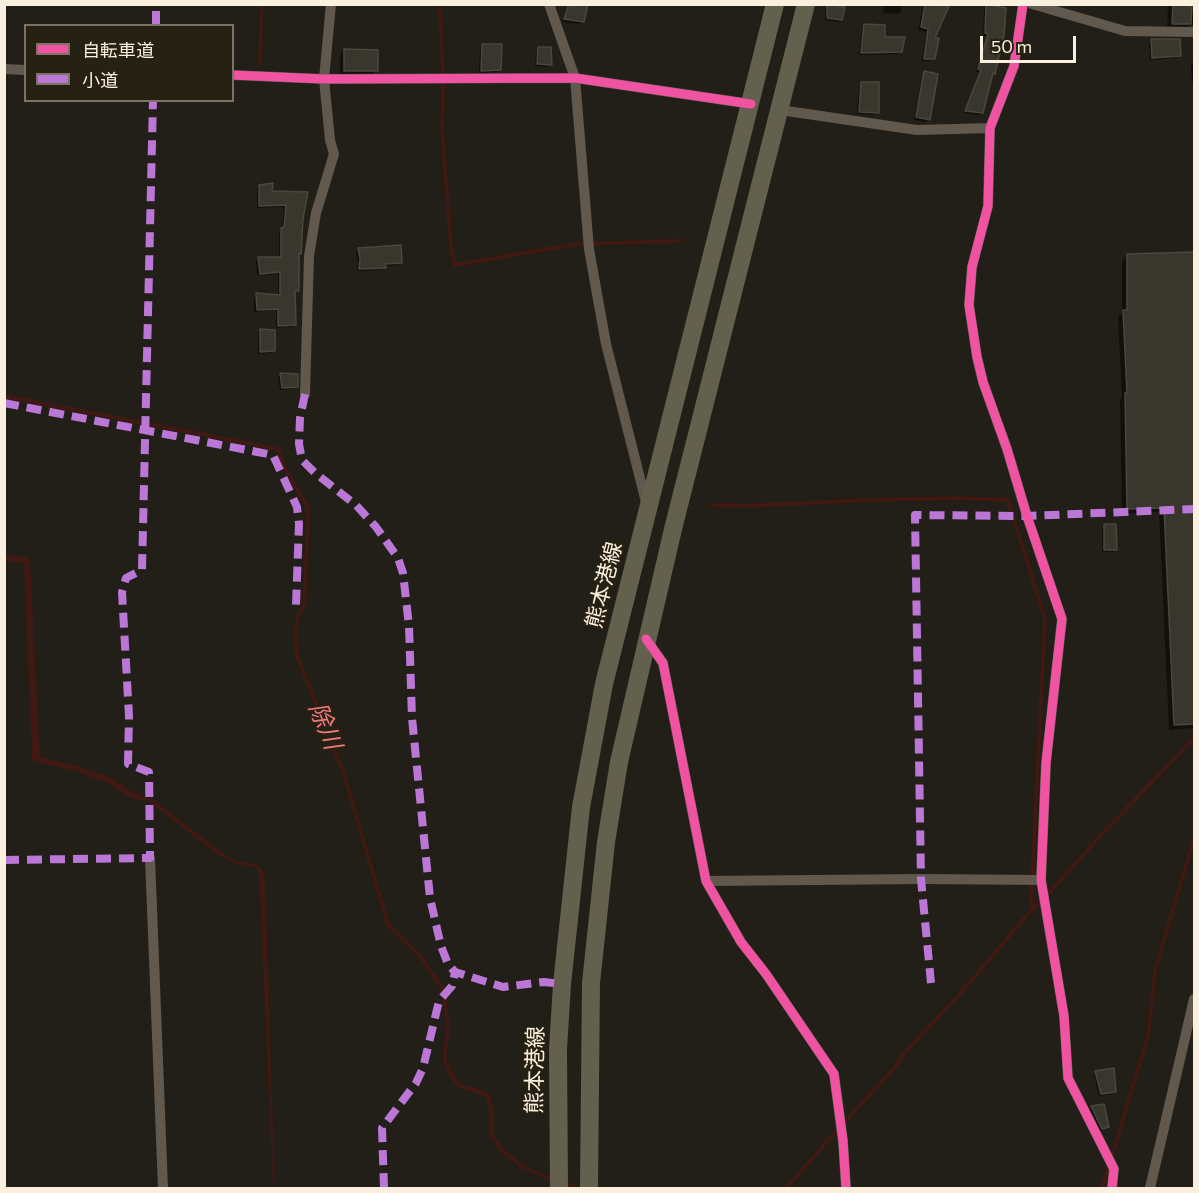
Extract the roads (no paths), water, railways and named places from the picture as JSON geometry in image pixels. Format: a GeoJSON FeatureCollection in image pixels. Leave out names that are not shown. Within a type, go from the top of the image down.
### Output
{"type":"FeatureCollection","features":[{"type":"Feature","properties":{"kind":"main road","name":"熊本港線"},"geometry":{"type":"LineString","coordinates":[[559,1180],[558,1057],[562,984],[581,807],[604,684],[775,4]]}},
{"type":"Feature","properties":{"kind":"main road"},"geometry":{"type":"LineString","coordinates":[[589,1188],[591,983],[606,843],[619,762],[646,639],[806,4]]}},
{"type":"Feature","properties":{"kind":"main road"},"geometry":{"type":"LineString","coordinates":[[558,1057],[592,1056]]}},
{"type":"Feature","properties":{"kind":"street"},"geometry":{"type":"LineString","coordinates":[[305,394],[309,256],[316,213],[334,154],[330,140],[324,79],[331,4]]}},
{"type":"Feature","properties":{"kind":"street"},"geometry":{"type":"LineString","coordinates":[[549,4],[575,78],[589,249],[606,344],[647,508]]}},
{"type":"Feature","properties":{"kind":"street"},"geometry":{"type":"LineString","coordinates":[[1023,4],[1014,66],[990,128],[988,207],[972,267],[969,305],[983,382],[1062,619],[1046,763],[1041,880],[1064,1016],[1068,1078],[1114,1169],[1112,1188]]}},
{"type":"Feature","properties":{"kind":"street"},"geometry":{"type":"LineString","coordinates":[[1032,4],[1125,31],[1194,32]]}},
{"type":"Feature","properties":{"kind":"street"},"geometry":{"type":"LineString","coordinates":[[4,69],[24,70]]}},
{"type":"Feature","properties":{"kind":"street"},"geometry":{"type":"LineString","coordinates":[[234,75],[324,79],[575,78],[751,104]]}},
{"type":"Feature","properties":{"kind":"street"},"geometry":{"type":"LineString","coordinates":[[780,110],[917,130],[990,128]]}},
{"type":"Feature","properties":{"kind":"street"},"geometry":{"type":"LineString","coordinates":[[646,639],[663,663],[706,881],[741,942],[766,974],[834,1074],[843,1141],[846,1188]]}},
{"type":"Feature","properties":{"kind":"street"},"geometry":{"type":"LineString","coordinates":[[150,858],[163,1188]]}},
{"type":"Feature","properties":{"kind":"street"},"geometry":{"type":"LineString","coordinates":[[706,881],[1041,880]]}},
{"type":"Feature","properties":{"kind":"street"},"geometry":{"type":"LineString","coordinates":[[1150,1188],[1194,999]]}},
{"type":"Feature","properties":{"kind":"waterway"},"geometry":{"type":"LineString","coordinates":[[260,64],[262,4]]}},
{"type":"Feature","properties":{"kind":"waterway"},"geometry":{"type":"LineString","coordinates":[[440,4],[442,129],[451,247],[455,265],[576,244],[679,241]]}},
{"type":"Feature","properties":{"kind":"waterway","name":"除川"},"geometry":{"type":"LineString","coordinates":[[4,396],[278,449],[286,471],[307,506],[304,606],[298,616],[296,630],[297,656],[345,777],[388,925],[421,957],[442,988],[448,1023],[445,1059],[458,1085],[488,1095],[492,1113],[492,1135],[500,1148],[522,1167],[554,1180]]}},
{"type":"Feature","properties":{"kind":"waterway"},"geometry":{"type":"LineString","coordinates":[[714,505],[746,506],[960,498],[1008,500],[1045,619],[1031,903],[1033,908]]}},
{"type":"Feature","properties":{"kind":"waterway"},"geometry":{"type":"LineString","coordinates":[[844,1123],[895,1067],[906,1051],[959,995],[1033,908],[1194,738]]}},
{"type":"Feature","properties":{"kind":"waterway"},"geometry":{"type":"LineString","coordinates":[[1111,1159],[1148,1036],[1155,971],[1194,838]]}},
{"type":"Feature","properties":{"kind":"waterway"},"geometry":{"type":"LineString","coordinates":[[786,1188],[839,1128]]}},
{"type":"Feature","properties":{"kind":"waterway"},"geometry":{"type":"LineString","coordinates":[[1102,1188],[1109,1166]]}},
{"type":"Feature","properties":{"kind":"waterway","name":"除川"},"geometry":{"type":"LineString","coordinates":[[564,1183],[577,1188]]}}]}
